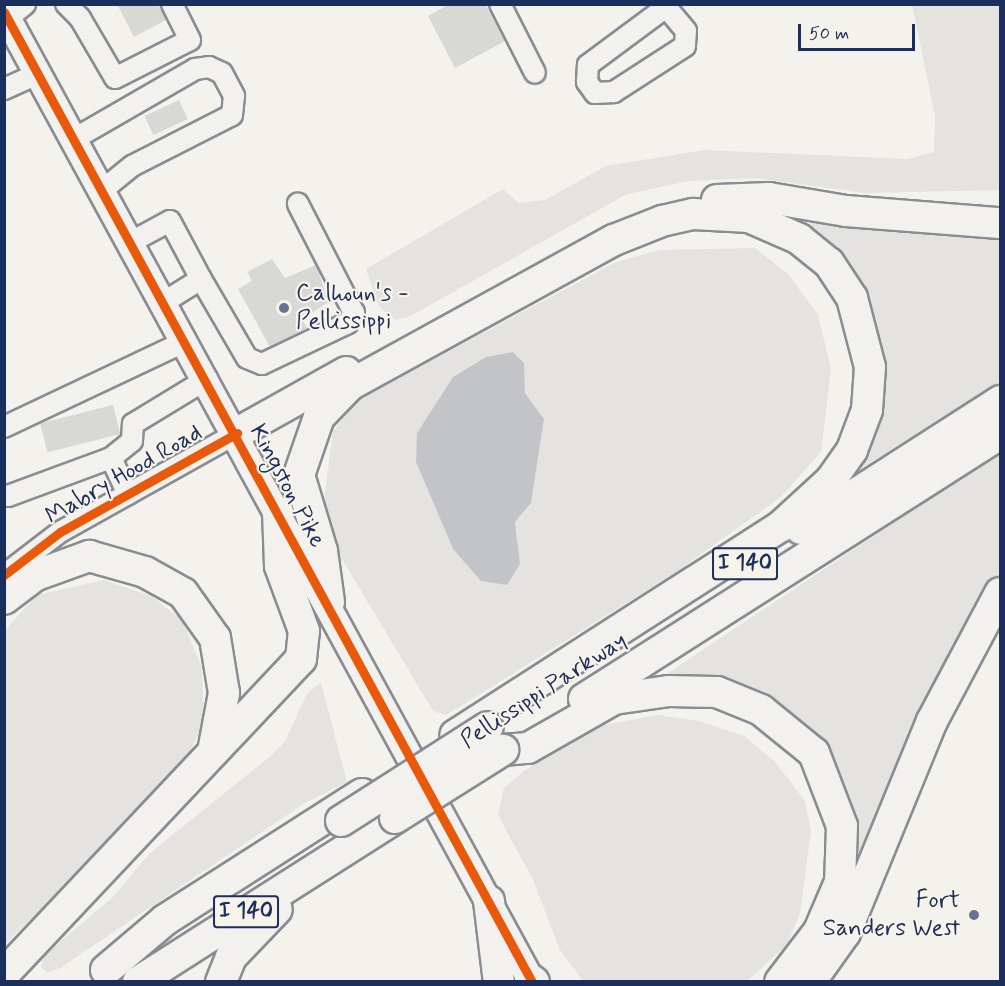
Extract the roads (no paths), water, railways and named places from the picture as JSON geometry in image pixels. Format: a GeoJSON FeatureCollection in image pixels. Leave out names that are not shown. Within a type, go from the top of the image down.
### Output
{"type":"FeatureCollection","features":[{"type":"Feature","properties":{"kind":"highway"},"geometry":{"type":"LineString","coordinates":[[237,433],[626,224],[697,201],[769,198],[846,211],[1000,224]]}},
{"type":"Feature","properties":{"kind":"highway"},"geometry":{"type":"LineString","coordinates":[[97,976],[165,920],[781,526],[830,481],[852,450],[867,410],[870,367],[852,298],[829,263],[799,239],[749,217],[693,214],[662,221],[614,240],[350,385],[319,417],[299,475],[322,551],[328,603]]}},
{"type":"Feature","properties":{"kind":"highway","name":"Pellissippi Parkway"},"geometry":{"type":"LineString","coordinates":[[138,981],[353,839],[496,739],[1000,401]]}},
{"type":"Feature","properties":{"kind":"highway","name":"Pellissippi Parkway"},"geometry":{"type":"LineString","coordinates":[[97,976],[395,818],[496,739],[1000,434]]}},
{"type":"Feature","properties":{"kind":"highway"},"geometry":{"type":"LineString","coordinates":[[4,974],[302,659],[304,631],[280,566],[278,512]]}},
{"type":"Feature","properties":{"kind":"highway"},"geometry":{"type":"LineString","coordinates":[[4,599],[34,576],[89,556],[145,572],[183,593],[215,638],[224,693],[213,752]]}},
{"type":"Feature","properties":{"kind":"highway"},"geometry":{"type":"LineString","coordinates":[[810,981],[845,933],[932,721],[1000,592]]}},
{"type":"Feature","properties":{"kind":"highway"},"geometry":{"type":"LineString","coordinates":[[496,739],[528,748],[614,699],[669,691],[717,692],[761,710],[814,753],[842,826],[840,882],[819,931],[780,981]]}},
{"type":"Feature","properties":{"kind":"highway"},"geometry":{"type":"LineString","coordinates":[[221,981],[251,931],[353,839]]}},
{"type":"Feature","properties":{"kind":"highway"},"geometry":{"type":"LineString","coordinates":[[489,901],[499,981]]}},
{"type":"Feature","properties":{"kind":"main road","name":"Kingston Pike"},"geometry":{"type":"LineString","coordinates":[[12,12],[38,74],[237,433],[532,980]]}},
{"type":"Feature","properties":{"kind":"street"},"geometry":{"type":"LineString","coordinates":[[66,4],[80,18],[114,78],[190,40],[172,4]]}},
{"type":"Feature","properties":{"kind":"street"},"geometry":{"type":"LineString","coordinates":[[500,4],[535,73]]}},
{"type":"Feature","properties":{"kind":"street"},"geometry":{"type":"LineString","coordinates":[[666,6],[686,30],[685,46],[614,92],[595,93],[587,82],[588,65],[666,6]]}},
{"type":"Feature","properties":{"kind":"street"},"geometry":{"type":"LineString","coordinates":[[74,139],[195,69],[209,67],[222,73],[234,96],[232,115],[132,166],[102,190]]}},
{"type":"Feature","properties":{"kind":"street"},"geometry":{"type":"LineString","coordinates":[[4,89],[38,74]]}},
{"type":"Feature","properties":{"kind":"street"},"geometry":{"type":"LineString","coordinates":[[131,242],[170,221],[246,358],[262,364],[348,323],[354,313],[298,204]]}},
{"type":"Feature","properties":{"kind":"street"},"geometry":{"type":"LineString","coordinates":[[164,302],[201,279]]}},
{"type":"Feature","properties":{"kind":"street"},"geometry":{"type":"LineString","coordinates":[[4,427],[186,341]]}},
{"type":"Feature","properties":{"kind":"street"},"geometry":{"type":"LineString","coordinates":[[8,496],[111,458],[132,441],[133,424],[207,379]]}},
{"type":"Feature","properties":{"kind":"street","name":"Mabry Hood Road"},"geometry":{"type":"LineString","coordinates":[[4,575],[60,532],[237,433]]}},
{"type":"Feature","properties":{"kind":"street"},"geometry":{"type":"LineString","coordinates":[[111,458],[128,494]]}},
{"type":"Feature","properties":{"kind":"place","name":"Calhoun's - Pellissippi"},"geometry":{"type":"Point","coordinates":[284,308]}},
{"type":"Feature","properties":{"kind":"place","name":"Fort Sanders West"},"geometry":{"type":"Point","coordinates":[974,915]}}]}
